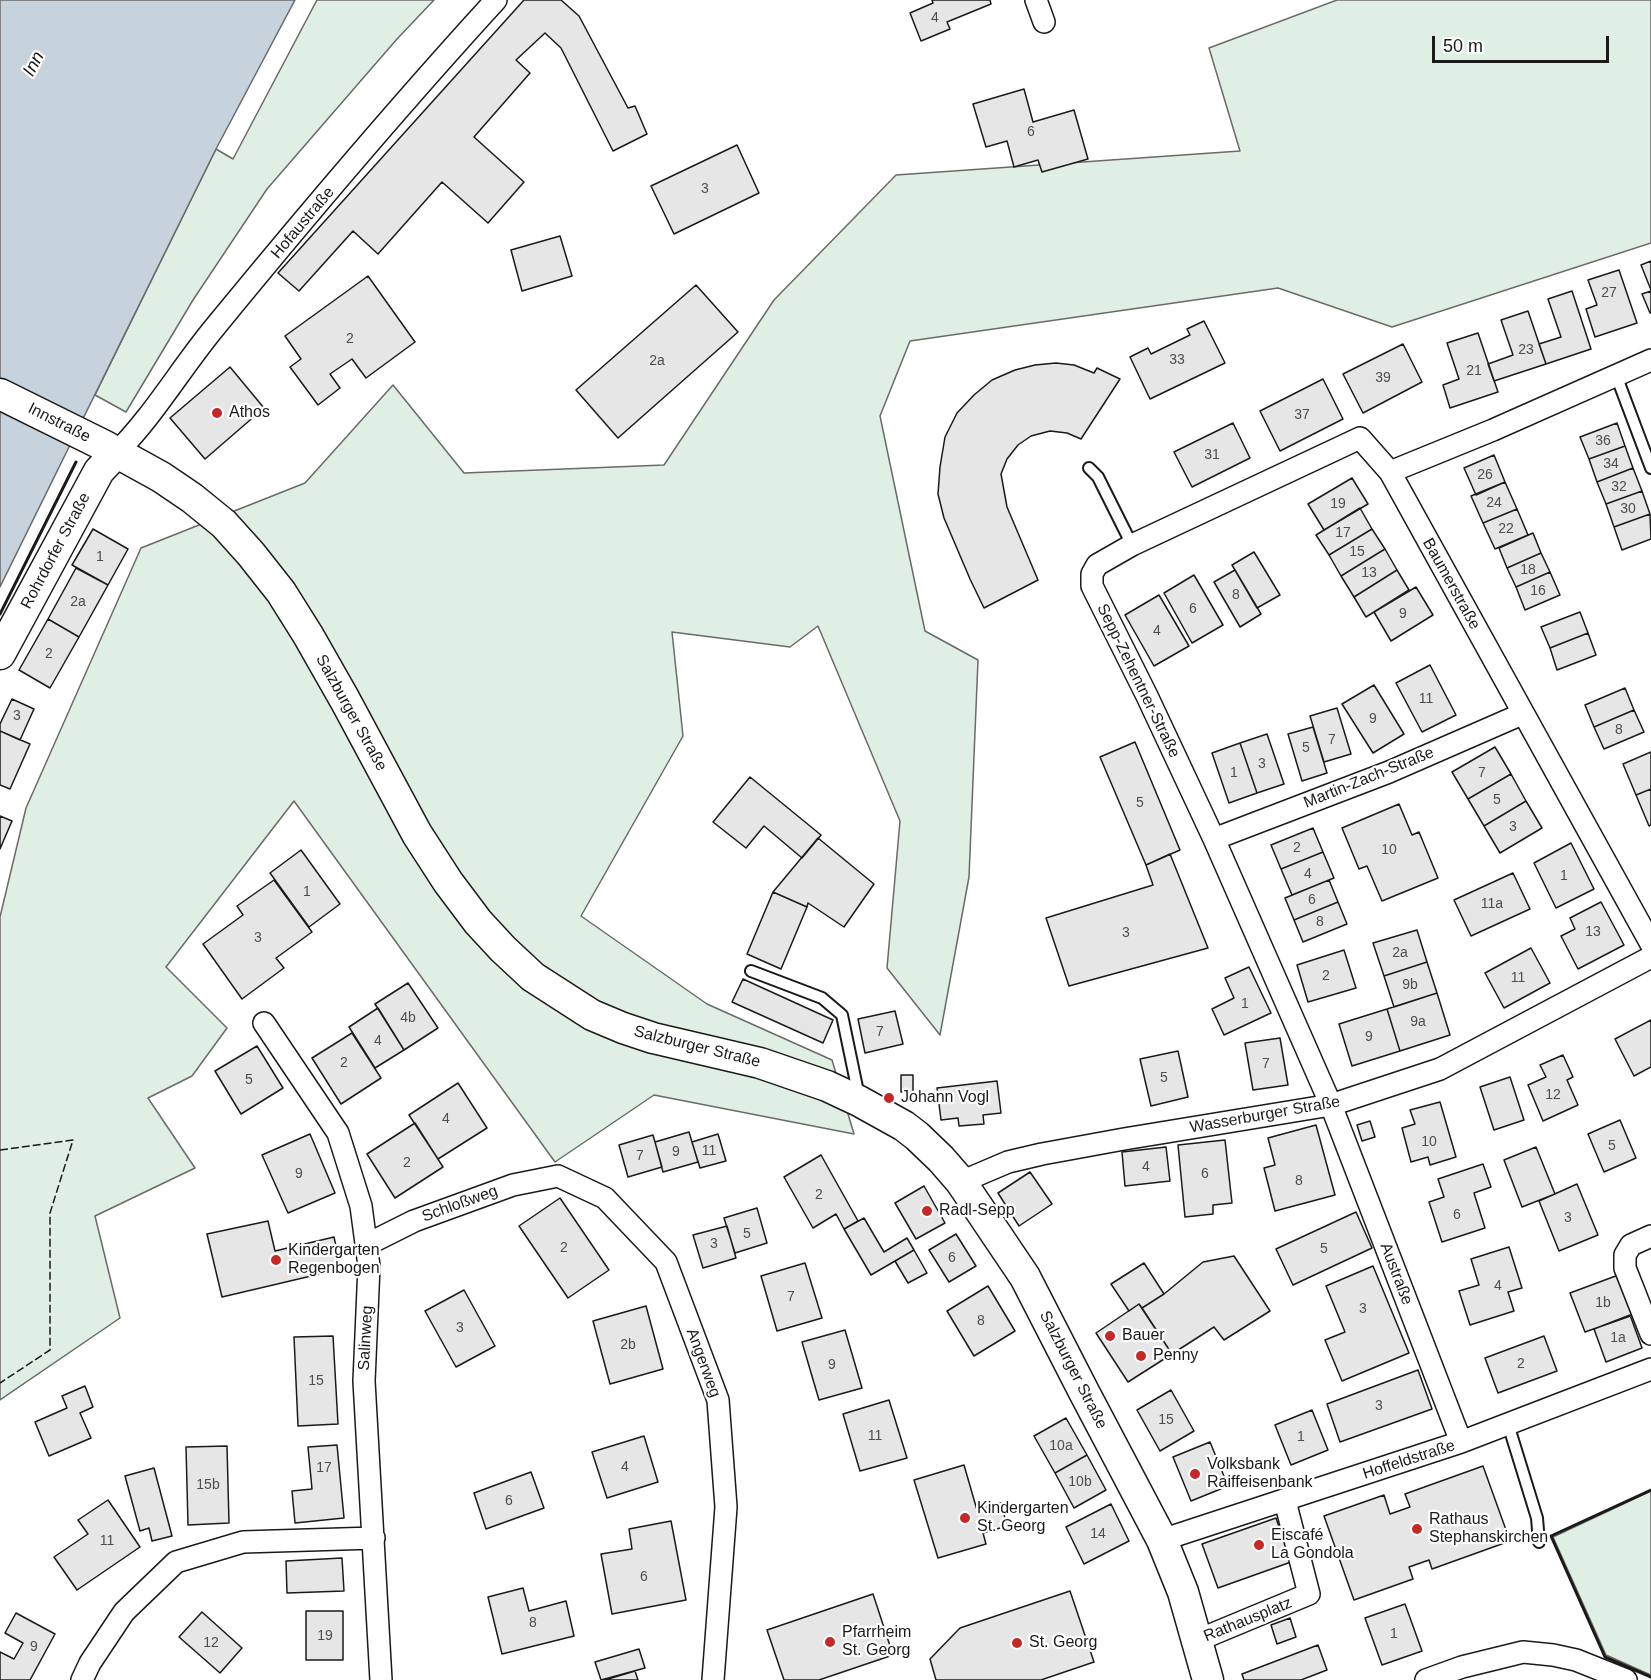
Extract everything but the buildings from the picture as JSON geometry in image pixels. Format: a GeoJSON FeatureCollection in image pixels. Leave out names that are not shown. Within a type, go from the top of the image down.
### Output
{"type":"FeatureCollection","features":[{"type":"Feature","properties":{"kind":"main road","name":"Innstraße"},"geometry":{"type":"LineString","coordinates":[[0,394],[117,452]]}},
{"type":"Feature","properties":{"kind":"main road","name":"Rohrdorfer Straße"},"geometry":{"type":"LineString","coordinates":[[0,654],[99,471],[117,452]]}},
{"type":"Feature","properties":{"kind":"main road","name":"Salzburger Straße"},"geometry":{"type":"LineString","coordinates":[[117,452],[192,498],[224,524],[281,592],[345,700],[417,834],[448,882],[478,922],[533,978],[592,1015],[623,1028],[653,1038],[760,1063],[818,1082],[904,1126],[941,1159],[961,1182],[1025,1277],[1162,1540],[1182,1592],[1208,1680]]}},
{"type":"Feature","properties":{"kind":"street","name":"Hofaustraße"},"geometry":{"type":"LineString","coordinates":[[117,452],[138,431],[213,330],[427,76],[496,0]]}},
{"type":"Feature","properties":{"kind":"street"},"geometry":{"type":"LineString","coordinates":[[1036,0],[1044,22]]}},
{"type":"Feature","properties":{"kind":"street"},"geometry":{"type":"LineString","coordinates":[[1390,472],[1493,430],[1651,360]]}},
{"type":"Feature","properties":{"kind":"street","name":"Sepp-Zehentner-Straße"},"geometry":{"type":"LineString","coordinates":[[1331,1105],[1214,839],[1092,586],[1092,574],[1097,565],[1132,544],[1360,438],[1390,472]]}},
{"type":"Feature","properties":{"kind":"street","name":"Baumerstraße"},"geometry":{"type":"LineString","coordinates":[[1390,472],[1651,944]]}},
{"type":"Feature","properties":{"kind":"street","name":"Martin-Zach-Straße"},"geometry":{"type":"LineString","coordinates":[[1214,839],[1389,772],[1522,714]]}},
{"type":"Feature","properties":{"kind":"street","name":"Wasserburger Straße"},"geometry":{"type":"LineString","coordinates":[[961,1182],[1008,1162],[1042,1154],[1331,1105],[1440,1069],[1651,957]]}},
{"type":"Feature","properties":{"kind":"street","name":"Salinweg"},"geometry":{"type":"LineString","coordinates":[[264,1023],[338,1133],[361,1206],[369,1266],[364,1381],[381,1680]]}},
{"type":"Feature","properties":{"kind":"street","name":"Austraße"},"geometry":{"type":"LineString","coordinates":[[1331,1105],[1461,1443]]}},
{"type":"Feature","properties":{"kind":"street","name":"Schloßweg"},"geometry":{"type":"LineString","coordinates":[[366,1245],[414,1221],[513,1185],[558,1176]]}},
{"type":"Feature","properties":{"kind":"street","name":"Angerweg"},"geometry":{"type":"LineString","coordinates":[[558,1176],[605,1198],[666,1262],[718,1400],[726,1507],[713,1680]]}},
{"type":"Feature","properties":{"kind":"street"},"geometry":{"type":"LineString","coordinates":[[1651,1236],[1631,1245],[1625,1255],[1625,1268],[1651,1334]]}},
{"type":"Feature","properties":{"kind":"street","name":"Hoffeldstraße"},"geometry":{"type":"LineString","coordinates":[[1162,1540],[1461,1443],[1651,1369]]}},
{"type":"Feature","properties":{"kind":"street","name":"Rathausplatz"},"geometry":{"type":"LineString","coordinates":[[1196,1641],[1309,1594],[1285,1501]]}},
{"type":"Feature","properties":{"kind":"street"},"geometry":{"type":"LineString","coordinates":[[82,1680],[90,1663],[124,1612],[176,1562],[243,1542],[374,1538]]}},
{"type":"Feature","properties":{"kind":"street"},"geometry":{"type":"LineString","coordinates":[[1426,1680],[1462,1667],[1523,1652],[1576,1660],[1626,1680]]}},
{"type":"Feature","properties":{"kind":"lane"},"geometry":{"type":"LineString","coordinates":[[1616,375],[1651,468]]}},
{"type":"Feature","properties":{"kind":"lane"},"geometry":{"type":"LineString","coordinates":[[1089,468],[1098,477],[1132,544]]}},
{"type":"Feature","properties":{"kind":"lane"},"geometry":{"type":"LineString","coordinates":[[751,971],[822,998],[842,1015],[859,1101]]}},
{"type":"Feature","properties":{"kind":"lane"},"geometry":{"type":"LineString","coordinates":[[1508,1424],[1537,1518],[1539,1542]]}},
{"type":"Feature","properties":{"kind":"green space"},"geometry":{"type":"Polygon","coordinates":[[[317,0],[434,0],[397,39],[267,189],[193,300],[126,412],[95,395],[216,149],[233,159],[317,0]]]}},
{"type":"Feature","properties":{"kind":"green space"},"geometry":{"type":"Polygon","coordinates":[[[1337,0],[1651,0],[1651,243],[1392,327],[1278,288],[910,341],[880,416],[925,631],[978,660],[969,877],[940,1035],[887,968],[900,821],[818,626],[790,647],[672,632],[683,736],[581,916],[707,1004],[832,1060],[854,1134],[654,1095],[555,1162],[294,801],[166,967],[227,1028],[192,1076],[148,1098],[195,1168],[95,1216],[120,1318],[0,1400],[0,917],[26,808],[141,548],[305,483],[393,385],[464,473],[664,465],[774,300],[896,175],[1240,151],[1209,48],[1337,0]]]}},
{"type":"Feature","properties":{"kind":"green space"},"geometry":{"type":"Polygon","coordinates":[[[1651,1491],[1651,1675],[1606,1655],[1553,1537],[1651,1491]]]}},
{"type":"Feature","properties":{"kind":"water","name":"Inn"},"geometry":{"type":"Polygon","coordinates":[[[0,0],[295,0],[216,149],[0,587],[0,0]]]}},
{"type":"Feature","properties":{"kind":"fence"},"geometry":{"type":"LineString","coordinates":[[0,1150],[73,1140],[50,1213],[50,1350],[0,1383]]}},
{"type":"Feature","properties":{"kind":"wall"},"geometry":{"type":"LineString","coordinates":[[0,614],[76,462]]}},
{"type":"Feature","properties":{"kind":"wall"},"geometry":{"type":"LineString","coordinates":[[1651,1490],[1551,1536],[1605,1657],[1651,1677]]}},
{"type":"Feature","properties":{"kind":"place","name":"Athos"},"geometry":{"type":"Point","coordinates":[217,413]}},
{"type":"Feature","properties":{"kind":"place","name":"Johann Vogl"},"geometry":{"type":"Point","coordinates":[889,1098]}},
{"type":"Feature","properties":{"kind":"place","name":"Radl-Sepp"},"geometry":{"type":"Point","coordinates":[927,1211]}},
{"type":"Feature","properties":{"kind":"place","name":"Kindergarten Regenbogen"},"geometry":{"type":"Point","coordinates":[276,1260]}},
{"type":"Feature","properties":{"kind":"place","name":"Bauer"},"geometry":{"type":"Point","coordinates":[1110,1336]}},
{"type":"Feature","properties":{"kind":"place","name":"Penny"},"geometry":{"type":"Point","coordinates":[1141,1356]}},
{"type":"Feature","properties":{"kind":"place","name":"Volksbank Raiffeisenbank"},"geometry":{"type":"Point","coordinates":[1195,1474]}},
{"type":"Feature","properties":{"kind":"place","name":"Kindergarten St. Georg"},"geometry":{"type":"Point","coordinates":[965,1518]}},
{"type":"Feature","properties":{"kind":"place","name":"Rathaus Stephanskirchen"},"geometry":{"type":"Point","coordinates":[1417,1529]}},
{"type":"Feature","properties":{"kind":"place","name":"Eiscafé La Gondola"},"geometry":{"type":"Point","coordinates":[1259,1545]}},
{"type":"Feature","properties":{"kind":"place","name":"Pfarrheim St. Georg"},"geometry":{"type":"Point","coordinates":[830,1642]}},
{"type":"Feature","properties":{"kind":"place","name":"St. Georg"},"geometry":{"type":"Point","coordinates":[1017,1643]}}]}
